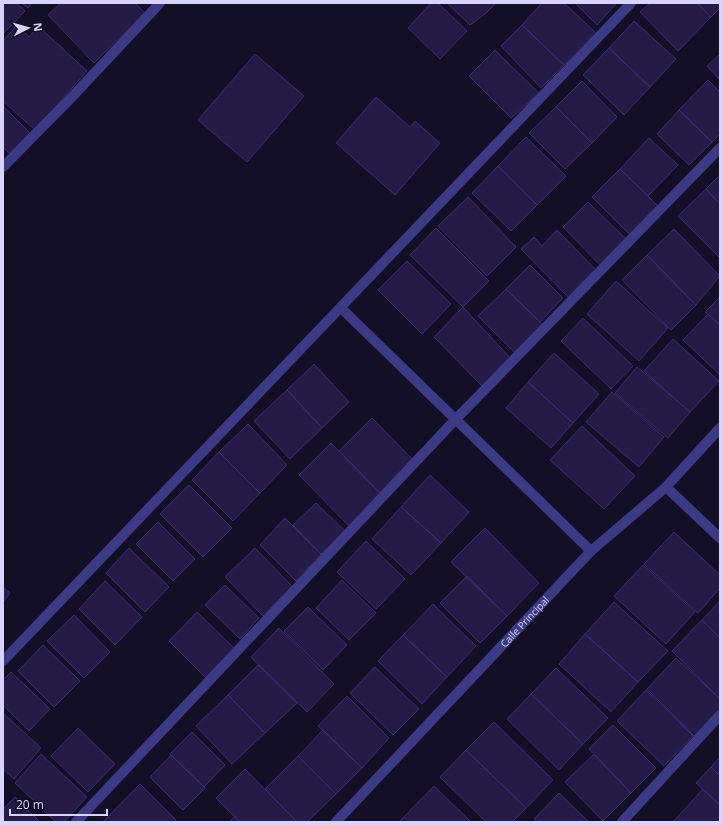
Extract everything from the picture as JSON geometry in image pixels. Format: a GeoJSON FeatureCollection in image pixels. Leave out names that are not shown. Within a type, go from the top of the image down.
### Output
{"type":"FeatureCollection","features":[{"type":"Feature","properties":{"kind":"street"},"geometry":{"type":"LineString","coordinates":[[3,167],[72,97],[160,3]]}},
{"type":"Feature","properties":{"kind":"street"},"geometry":{"type":"LineString","coordinates":[[3,662],[632,3]]}},
{"type":"Feature","properties":{"kind":"street"},"geometry":{"type":"LineString","coordinates":[[76,822],[455,420],[720,148]]}},
{"type":"Feature","properties":{"kind":"street"},"geometry":{"type":"LineString","coordinates":[[341,308],[591,551]]}},
{"type":"Feature","properties":{"kind":"street","name":"Calle Principal"},"geometry":{"type":"LineString","coordinates":[[336,822],[591,551],[666,487],[720,428]]}},
{"type":"Feature","properties":{"kind":"street"},"geometry":{"type":"LineString","coordinates":[[666,487],[720,538]]}},
{"type":"Feature","properties":{"kind":"street"},"geometry":{"type":"LineString","coordinates":[[622,822],[720,715]]}},
{"type":"Feature","properties":{"kind":"building"},"geometry":{"type":"Polygon","coordinates":[[[3,3],[16,3],[25,11],[3,34],[3,3]]]}},
{"type":"Feature","properties":{"kind":"building"},"geometry":{"type":"Polygon","coordinates":[[[22,3],[32,3],[28,8],[22,3]]]}},
{"type":"Feature","properties":{"kind":"building"},"geometry":{"type":"Polygon","coordinates":[[[61,3],[135,3],[145,13],[94,63],[48,15],[61,3]]]}},
{"type":"Feature","properties":{"kind":"building"},"geometry":{"type":"Polygon","coordinates":[[[431,3],[438,3],[467,31],[440,59],[408,28],[431,3]]]}},
{"type":"Feature","properties":{"kind":"building"},"geometry":{"type":"Polygon","coordinates":[[[447,3],[496,3],[485,14],[470,25],[447,3]]]}},
{"type":"Feature","properties":{"kind":"building"},"geometry":{"type":"Polygon","coordinates":[[[542,3],[564,3],[595,32],[564,65],[522,25],[542,3]]]}},
{"type":"Feature","properties":{"kind":"building"},"geometry":{"type":"Polygon","coordinates":[[[575,3],[617,3],[597,25],[575,3]]]}},
{"type":"Feature","properties":{"kind":"building"},"geometry":{"type":"Polygon","coordinates":[[[650,3],[697,3],[711,17],[678,51],[640,12],[650,3]]]}},
{"type":"Feature","properties":{"kind":"building"},"geometry":{"type":"Polygon","coordinates":[[[697,3],[720,3],[720,8],[711,17],[697,3]]]}},
{"type":"Feature","properties":{"kind":"building"},"geometry":{"type":"Polygon","coordinates":[[[634,21],[676,59],[650,87],[609,48],[634,21]]]}},
{"type":"Feature","properties":{"kind":"building"},"geometry":{"type":"Polygon","coordinates":[[[17,25],[29,37],[38,26],[87,71],[35,130],[3,101],[3,41],[17,25]]]}},
{"type":"Feature","properties":{"kind":"building"},"geometry":{"type":"Polygon","coordinates":[[[522,25],[564,65],[541,88],[501,46],[522,25]]]}},
{"type":"Feature","properties":{"kind":"building"},"geometry":{"type":"Polygon","coordinates":[[[609,48],[650,87],[624,115],[583,75],[609,48]]]}},
{"type":"Feature","properties":{"kind":"building"},"geometry":{"type":"Polygon","coordinates":[[[495,50],[539,93],[511,118],[469,76],[495,50]]]}},
{"type":"Feature","properties":{"kind":"building"},"geometry":{"type":"Polygon","coordinates":[[[255,54],[304,96],[247,162],[198,120],[255,54]]]}},
{"type":"Feature","properties":{"kind":"building"},"geometry":{"type":"Polygon","coordinates":[[[720,54],[720,80],[707,66],[720,54]]]}},
{"type":"Feature","properties":{"kind":"building"},"geometry":{"type":"Polygon","coordinates":[[[708,80],[720,92],[720,134],[712,142],[679,110],[708,80]]]}},
{"type":"Feature","properties":{"kind":"building"},"geometry":{"type":"Polygon","coordinates":[[[582,81],[617,117],[592,143],[556,107],[582,81]]]}},
{"type":"Feature","properties":{"kind":"building"},"geometry":{"type":"Polygon","coordinates":[[[376,97],[410,127],[415,121],[440,143],[395,195],[336,143],[376,97]]]}},
{"type":"Feature","properties":{"kind":"building"},"geometry":{"type":"Polygon","coordinates":[[[3,106],[30,133],[10,154],[3,147],[3,106]]]}},
{"type":"Feature","properties":{"kind":"building"},"geometry":{"type":"Polygon","coordinates":[[[556,107],[592,143],[565,169],[529,133],[556,107]]]}},
{"type":"Feature","properties":{"kind":"building"},"geometry":{"type":"Polygon","coordinates":[[[679,110],[712,142],[689,165],[657,134],[679,110]]]}},
{"type":"Feature","properties":{"kind":"building"},"geometry":{"type":"Polygon","coordinates":[[[526,137],[566,176],[537,205],[498,166],[526,137]]]}},
{"type":"Feature","properties":{"kind":"building"},"geometry":{"type":"Polygon","coordinates":[[[649,138],[678,165],[648,196],[620,169],[649,138]]]}},
{"type":"Feature","properties":{"kind":"building"},"geometry":{"type":"Polygon","coordinates":[[[498,166],[537,205],[511,231],[472,193],[498,166]]]}},
{"type":"Feature","properties":{"kind":"building"},"geometry":{"type":"Polygon","coordinates":[[[620,169],[658,206],[630,235],[592,197],[620,169]]]}},
{"type":"Feature","properties":{"kind":"building"},"geometry":{"type":"Polygon","coordinates":[[[720,175],[720,204],[706,189],[720,175]]]}},
{"type":"Feature","properties":{"kind":"building"},"geometry":{"type":"Polygon","coordinates":[[[706,189],[720,204],[720,258],[678,216],[706,189]]]}},
{"type":"Feature","properties":{"kind":"building"},"geometry":{"type":"Polygon","coordinates":[[[468,197],[516,247],[487,276],[438,226],[468,197]]]}},
{"type":"Feature","properties":{"kind":"building"},"geometry":{"type":"Polygon","coordinates":[[[588,202],[628,241],[602,267],[563,227],[588,202]]]}},
{"type":"Feature","properties":{"kind":"building"},"geometry":{"type":"Polygon","coordinates":[[[436,228],[489,281],[463,307],[410,255],[436,228]]]}},
{"type":"Feature","properties":{"kind":"building"},"geometry":{"type":"Polygon","coordinates":[[[674,229],[720,276],[696,305],[647,255],[674,229]]]}},
{"type":"Feature","properties":{"kind":"building"},"geometry":{"type":"Polygon","coordinates":[[[557,230],[597,271],[570,299],[521,249],[534,237],[542,246],[557,230]]]}},
{"type":"Feature","properties":{"kind":"building"},"geometry":{"type":"Polygon","coordinates":[[[647,255],[696,305],[671,330],[622,280],[647,255]]]}},
{"type":"Feature","properties":{"kind":"building"},"geometry":{"type":"Polygon","coordinates":[[[407,261],[451,304],[422,334],[378,290],[407,261]]]}},
{"type":"Feature","properties":{"kind":"building"},"geometry":{"type":"Polygon","coordinates":[[[530,265],[563,298],[540,322],[506,289],[530,265]]]}},
{"type":"Feature","properties":{"kind":"building"},"geometry":{"type":"Polygon","coordinates":[[[616,281],[668,328],[639,361],[587,314],[616,281]]]}},
{"type":"Feature","properties":{"kind":"building"},"geometry":{"type":"Polygon","coordinates":[[[506,289],[544,326],[516,354],[478,316],[506,289]]]}},
{"type":"Feature","properties":{"kind":"building"},"geometry":{"type":"Polygon","coordinates":[[[720,297],[720,325],[705,312],[720,297]]]}},
{"type":"Feature","properties":{"kind":"building"},"geometry":{"type":"Polygon","coordinates":[[[463,307],[511,359],[483,387],[434,337],[463,307]]]}},
{"type":"Feature","properties":{"kind":"building"},"geometry":{"type":"Polygon","coordinates":[[[708,314],[720,325],[720,375],[683,340],[708,314]]]}},
{"type":"Feature","properties":{"kind":"building"},"geometry":{"type":"Polygon","coordinates":[[[583,318],[633,366],[611,389],[561,341],[583,318]]]}},
{"type":"Feature","properties":{"kind":"building"},"geometry":{"type":"Polygon","coordinates":[[[673,339],[719,381],[690,412],[644,371],[673,339]]]}},
{"type":"Feature","properties":{"kind":"building"},"geometry":{"type":"Polygon","coordinates":[[[554,353],[599,394],[573,423],[528,382],[554,353]]]}},
{"type":"Feature","properties":{"kind":"building"},"geometry":{"type":"Polygon","coordinates":[[[314,364],[349,402],[322,428],[287,390],[314,364]]]}},
{"type":"Feature","properties":{"kind":"building"},"geometry":{"type":"Polygon","coordinates":[[[637,367],[690,412],[668,438],[615,393],[637,367]]]}},
{"type":"Feature","properties":{"kind":"building"},"geometry":{"type":"Polygon","coordinates":[[[528,382],[573,423],[551,448],[506,408],[528,382]]]}},
{"type":"Feature","properties":{"kind":"building"},"geometry":{"type":"Polygon","coordinates":[[[287,390],[322,428],[290,459],[254,421],[287,390]]]}},
{"type":"Feature","properties":{"kind":"building"},"geometry":{"type":"Polygon","coordinates":[[[612,392],[664,437],[639,467],[586,422],[612,392]]]}},
{"type":"Feature","properties":{"kind":"building"},"geometry":{"type":"Polygon","coordinates":[[[372,418],[414,461],[381,494],[339,451],[372,418]]]}},
{"type":"Feature","properties":{"kind":"building"},"geometry":{"type":"Polygon","coordinates":[[[248,424],[287,465],[260,493],[219,452],[248,424]]]}},
{"type":"Feature","properties":{"kind":"building"},"geometry":{"type":"Polygon","coordinates":[[[582,426],[635,476],[604,509],[550,460],[582,426]]]}},
{"type":"Feature","properties":{"kind":"building"},"geometry":{"type":"Polygon","coordinates":[[[331,443],[381,494],[349,526],[299,475],[331,443]]]}},
{"type":"Feature","properties":{"kind":"building"},"geometry":{"type":"Polygon","coordinates":[[[219,452],[260,493],[233,521],[192,480],[219,452]]]}},
{"type":"Feature","properties":{"kind":"building"},"geometry":{"type":"Polygon","coordinates":[[[430,475],[469,512],[441,543],[401,507],[430,475]]]}},
{"type":"Feature","properties":{"kind":"building"},"geometry":{"type":"Polygon","coordinates":[[[189,485],[232,528],[203,557],[160,514],[189,485]]]}},
{"type":"Feature","properties":{"kind":"building"},"geometry":{"type":"Polygon","coordinates":[[[316,503],[345,531],[321,554],[293,525],[316,503]]]}},
{"type":"Feature","properties":{"kind":"building"},"geometry":{"type":"Polygon","coordinates":[[[401,507],[441,543],[411,575],[372,539],[401,507]]]}},
{"type":"Feature","properties":{"kind":"building"},"geometry":{"type":"Polygon","coordinates":[[[285,518],[321,554],[296,581],[260,545],[285,518]]]}},
{"type":"Feature","properties":{"kind":"building"},"geometry":{"type":"Polygon","coordinates":[[[158,522],[195,559],[173,581],[136,544],[158,522]]]}},
{"type":"Feature","properties":{"kind":"building"},"geometry":{"type":"Polygon","coordinates":[[[485,528],[539,583],[507,616],[451,562],[485,528]]]}},
{"type":"Feature","properties":{"kind":"building"},"geometry":{"type":"Polygon","coordinates":[[[674,532],[720,575],[720,588],[698,613],[644,564],[674,532]]]}},
{"type":"Feature","properties":{"kind":"building"},"geometry":{"type":"Polygon","coordinates":[[[366,541],[405,579],[376,609],[337,572],[366,541]]]}},
{"type":"Feature","properties":{"kind":"building"},"geometry":{"type":"Polygon","coordinates":[[[129,548],[169,587],[145,612],[106,573],[129,548]]]}},
{"type":"Feature","properties":{"kind":"building"},"geometry":{"type":"Polygon","coordinates":[[[255,548],[293,587],[263,616],[225,577],[255,548]]]}},
{"type":"Feature","properties":{"kind":"building"},"geometry":{"type":"Polygon","coordinates":[[[643,565],[695,612],[666,644],[614,596],[643,565]]]}},
{"type":"Feature","properties":{"kind":"building"},"geometry":{"type":"Polygon","coordinates":[[[467,576],[507,616],[480,643],[440,603],[467,576]]]}},
{"type":"Feature","properties":{"kind":"building"},"geometry":{"type":"Polygon","coordinates":[[[342,580],[376,613],[349,640],[316,608],[342,580]]]}},
{"type":"Feature","properties":{"kind":"building"},"geometry":{"type":"Polygon","coordinates":[[[105,581],[142,617],[115,645],[79,609],[105,581]]]}},
{"type":"Feature","properties":{"kind":"building"},"geometry":{"type":"Polygon","coordinates":[[[225,585],[259,618],[240,639],[205,605],[225,585]]]}},
{"type":"Feature","properties":{"kind":"building"},"geometry":{"type":"Polygon","coordinates":[[[3,587],[10,593],[3,602],[3,587]]]}},
{"type":"Feature","properties":{"kind":"building"},"geometry":{"type":"Polygon","coordinates":[[[720,601],[720,638],[702,620],[720,601]]]}},
{"type":"Feature","properties":{"kind":"building"},"geometry":{"type":"Polygon","coordinates":[[[614,602],[668,651],[638,682],[585,634],[614,602]]]}},
{"type":"Feature","properties":{"kind":"building"},"geometry":{"type":"Polygon","coordinates":[[[433,604],[476,646],[447,677],[403,635],[433,604]]]}},
{"type":"Feature","properties":{"kind":"building"},"geometry":{"type":"Polygon","coordinates":[[[308,607],[347,645],[323,670],[284,631],[308,607]]]}},
{"type":"Feature","properties":{"kind":"building"},"geometry":{"type":"Polygon","coordinates":[[[197,612],[235,649],[206,678],[169,641],[197,612]]]}},
{"type":"Feature","properties":{"kind":"building"},"geometry":{"type":"Polygon","coordinates":[[[74,615],[110,652],[84,678],[47,641],[74,615]]]}},
{"type":"Feature","properties":{"kind":"building"},"geometry":{"type":"Polygon","coordinates":[[[702,620],[720,638],[720,699],[672,651],[702,620]]]}},
{"type":"Feature","properties":{"kind":"building"},"geometry":{"type":"Polygon","coordinates":[[[279,628],[334,684],[307,712],[251,657],[279,628]]]}},
{"type":"Feature","properties":{"kind":"building"},"geometry":{"type":"Polygon","coordinates":[[[585,634],[638,682],[611,712],[559,664],[585,634]]]}},
{"type":"Feature","properties":{"kind":"building"},"geometry":{"type":"Polygon","coordinates":[[[403,635],[447,677],[422,704],[378,661],[403,635]]]}},
{"type":"Feature","properties":{"kind":"building"},"geometry":{"type":"Polygon","coordinates":[[[43,645],[80,681],[54,707],[18,671],[43,645]]]}},
{"type":"Feature","properties":{"kind":"building"},"geometry":{"type":"Polygon","coordinates":[[[676,658],[720,699],[720,709],[694,736],[647,689],[676,658]]]}},
{"type":"Feature","properties":{"kind":"building"},"geometry":{"type":"Polygon","coordinates":[[[258,665],[297,703],[265,733],[228,695],[258,665]]]}},
{"type":"Feature","properties":{"kind":"building"},"geometry":{"type":"Polygon","coordinates":[[[375,667],[419,709],[393,735],[350,693],[375,667]]]}},
{"type":"Feature","properties":{"kind":"building"},"geometry":{"type":"Polygon","coordinates":[[[556,668],[608,718],[583,744],[531,694],[556,668]]]}},
{"type":"Feature","properties":{"kind":"building"},"geometry":{"type":"Polygon","coordinates":[[[11,672],[50,709],[29,731],[3,705],[3,680],[11,672]]]}},
{"type":"Feature","properties":{"kind":"building"},"geometry":{"type":"Polygon","coordinates":[[[646,690],[693,736],[664,766],[617,721],[646,690]]]}},
{"type":"Feature","properties":{"kind":"building"},"geometry":{"type":"Polygon","coordinates":[[[531,694],[583,744],[559,770],[507,719],[531,694]]]}},
{"type":"Feature","properties":{"kind":"building"},"geometry":{"type":"Polygon","coordinates":[[[228,695],[265,733],[232,764],[196,726],[228,695]]]}},
{"type":"Feature","properties":{"kind":"building"},"geometry":{"type":"Polygon","coordinates":[[[347,696],[389,738],[362,768],[318,726],[347,696]]]}},
{"type":"Feature","properties":{"kind":"building"},"geometry":{"type":"Polygon","coordinates":[[[3,713],[41,748],[14,779],[3,769],[3,713]]]}},
{"type":"Feature","properties":{"kind":"building"},"geometry":{"type":"Polygon","coordinates":[[[494,722],[553,780],[526,808],[466,750],[494,722]]]}},
{"type":"Feature","properties":{"kind":"building"},"geometry":{"type":"Polygon","coordinates":[[[613,725],[656,768],[631,793],[589,749],[613,725]]]}},
{"type":"Feature","properties":{"kind":"building"},"geometry":{"type":"Polygon","coordinates":[[[78,728],[115,764],[88,792],[51,756],[78,728]]]}},
{"type":"Feature","properties":{"kind":"building"},"geometry":{"type":"Polygon","coordinates":[[[323,730],[362,768],[336,794],[298,756],[323,730]]]}},
{"type":"Feature","properties":{"kind":"building"},"geometry":{"type":"Polygon","coordinates":[[[192,732],[225,765],[204,787],[170,754],[192,732]]]}},
{"type":"Feature","properties":{"kind":"building"},"geometry":{"type":"Polygon","coordinates":[[[466,750],[526,808],[512,822],[486,822],[440,777],[466,750]]]}},
{"type":"Feature","properties":{"kind":"building"},"geometry":{"type":"Polygon","coordinates":[[[41,754],[87,797],[64,822],[56,822],[15,783],[41,754]]]}},
{"type":"Feature","properties":{"kind":"building"},"geometry":{"type":"Polygon","coordinates":[[[594,754],[631,793],[603,821],[565,782],[594,754]]]}},
{"type":"Feature","properties":{"kind":"building"},"geometry":{"type":"Polygon","coordinates":[[[171,755],[205,788],[183,810],[150,777],[171,755]]]}},
{"type":"Feature","properties":{"kind":"building"},"geometry":{"type":"Polygon","coordinates":[[[298,756],[336,794],[307,822],[297,822],[265,789],[298,756]]]}},
{"type":"Feature","properties":{"kind":"building"},"geometry":{"type":"Polygon","coordinates":[[[720,757],[720,776],[711,767],[720,757]]]}},
{"type":"Feature","properties":{"kind":"building"},"geometry":{"type":"Polygon","coordinates":[[[711,767],[720,776],[720,805],[696,783],[711,767]]]}},
{"type":"Feature","properties":{"kind":"building"},"geometry":{"type":"Polygon","coordinates":[[[245,769],[297,822],[240,822],[216,798],[245,769]]]}},
{"type":"Feature","properties":{"kind":"building"},"geometry":{"type":"Polygon","coordinates":[[[140,784],[176,820],[174,822],[103,822],[140,784]]]}},
{"type":"Feature","properties":{"kind":"building"},"geometry":{"type":"Polygon","coordinates":[[[434,786],[471,822],[399,822],[434,786]]]}},
{"type":"Feature","properties":{"kind":"building"},"geometry":{"type":"Polygon","coordinates":[[[703,789],[720,805],[720,822],[673,822],[703,789]]]}},
{"type":"Feature","properties":{"kind":"building"},"geometry":{"type":"Polygon","coordinates":[[[559,793],[589,822],[537,822],[534,819],[559,793]]]}},
{"type":"Feature","properties":{"kind":"building"},"geometry":{"type":"Polygon","coordinates":[[[15,797],[40,822],[3,822],[3,809],[15,797]]]}},
{"type":"Feature","properties":{"kind":"building"},"geometry":{"type":"Polygon","coordinates":[[[235,816],[240,822],[229,822],[235,816]]]}}]}
